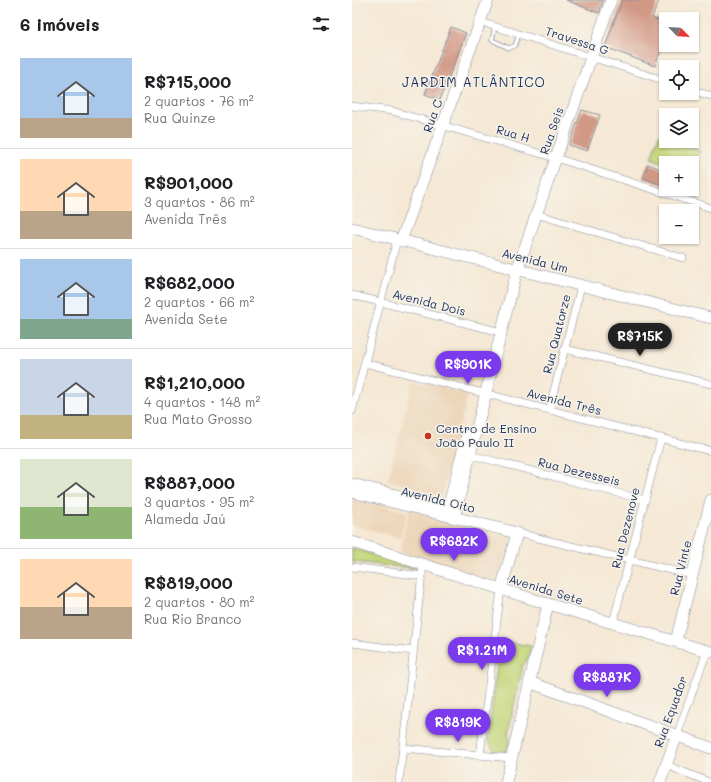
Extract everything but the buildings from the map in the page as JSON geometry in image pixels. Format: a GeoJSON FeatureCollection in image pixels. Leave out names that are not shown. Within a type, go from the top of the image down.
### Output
{"type":"FeatureCollection","features":[{"type":"Feature","properties":{"kind":"street","name":"Rua C"},"geometry":{"type":"LineString","coordinates":[[399,240],[443,125],[488,0]]}},
{"type":"Feature","properties":{"kind":"street","name":"Rua Seis"},"geometry":{"type":"LineString","coordinates":[[451,513],[514,269],[536,214],[612,0]]}},
{"type":"Feature","properties":{"kind":"street","name":"Travessa G"},"geometry":{"type":"LineString","coordinates":[[481,22],[659,79]]}},
{"type":"Feature","properties":{"kind":"street"},"geometry":{"type":"LineString","coordinates":[[699,92],[711,96]]}},
{"type":"Feature","properties":{"kind":"street","name":"Rua H"},"geometry":{"type":"LineString","coordinates":[[352,106],[392,110],[556,158],[711,208]]}},
{"type":"Feature","properties":{"kind":"street"},"geometry":{"type":"LineString","coordinates":[[536,214],[683,258]]}},
{"type":"Feature","properties":{"kind":"street","name":"Avenida Um"},"geometry":{"type":"LineString","coordinates":[[352,228],[711,318]]}},
{"type":"Feature","properties":{"kind":"street"},"geometry":{"type":"LineString","coordinates":[[352,411],[380,302],[399,240]]}},
{"type":"Feature","properties":{"kind":"street","name":"Rua Quatorze"},"geometry":{"type":"LineString","coordinates":[[549,410],[581,286]]}},
{"type":"Feature","properties":{"kind":"street","name":"Avenida Dois"},"geometry":{"type":"LineString","coordinates":[[352,295],[498,331]]}},
{"type":"Feature","properties":{"kind":"street"},"geometry":{"type":"LineString","coordinates":[[565,349],[711,384]]}},
{"type":"Feature","properties":{"kind":"street","name":"Avenida Três"},"geometry":{"type":"LineString","coordinates":[[365,363],[711,451]]}},
{"type":"Feature","properties":{"kind":"street","name":"Rua Dezenove"},"geometry":{"type":"LineString","coordinates":[[613,623],[660,438]]}},
{"type":"Feature","properties":{"kind":"street","name":"Rua Dezesseis"},"geometry":{"type":"LineString","coordinates":[[466,454],[645,500]]}},
{"type":"Feature","properties":{"kind":"street"},"geometry":{"type":"LineString","coordinates":[[352,484],[451,513]]}},
{"type":"Feature","properties":{"kind":"street","name":"Avenida Oito"},"geometry":{"type":"LineString","coordinates":[[352,492],[451,513],[517,533]]}},
{"type":"Feature","properties":{"kind":"street","name":"Rua Vinte"},"geometry":{"type":"LineString","coordinates":[[676,641],[711,500]]}},
{"type":"Feature","properties":{"kind":"street"},"geometry":{"type":"LineString","coordinates":[[480,755],[501,589],[517,533],[692,575]]}},
{"type":"Feature","properties":{"kind":"street","name":"Avenida Sete"},"geometry":{"type":"LineString","coordinates":[[352,542],[548,604],[709,652]]}},
{"type":"Feature","properties":{"kind":"street"},"geometry":{"type":"LineString","coordinates":[[399,782],[423,564]]}},
{"type":"Feature","properties":{"kind":"street"},"geometry":{"type":"LineString","coordinates":[[352,567],[422,576]]}},
{"type":"Feature","properties":{"kind":"street"},"geometry":{"type":"LineString","coordinates":[[506,782],[548,604]]}},
{"type":"Feature","properties":{"kind":"street"},"geometry":{"type":"LineString","coordinates":[[352,643],[413,651]]}},
{"type":"Feature","properties":{"kind":"street","name":"Rua Equador"},"geometry":{"type":"LineString","coordinates":[[660,782],[709,652]]}},
{"type":"Feature","properties":{"kind":"street"},"geometry":{"type":"LineString","coordinates":[[530,682],[711,748]]}},
{"type":"Feature","properties":{"kind":"street"},"geometry":{"type":"LineString","coordinates":[[403,748],[511,758]]}},
{"type":"Feature","properties":{"kind":"street"},"geometry":{"type":"LineString","coordinates":[[666,765],[709,782]]}},
{"type":"Feature","properties":{"kind":"lane"},"geometry":{"type":"LineString","coordinates":[[495,26],[492,40],[509,48],[515,46],[519,34]]}},
{"type":"Feature","properties":{"kind":"shaded area","name":"Centro de Ensino João Paulo II"},"geometry":{"type":"Polygon","coordinates":[[[413,381],[468,393],[442,496],[388,480],[413,381]]]}},
{"type":"Feature","properties":{"kind":"shaded area"},"geometry":{"type":"Polygon","coordinates":[[[352,497],[407,512],[400,538],[352,525],[352,497]]]}},
{"type":"Feature","properties":{"kind":"shaded area"},"geometry":{"type":"Polygon","coordinates":[[[409,510],[511,538],[497,583],[400,552],[409,510]]]}},
{"type":"Feature","properties":{"kind":"green space"},"geometry":{"type":"Polygon","coordinates":[[[659,135],[659,148],[692,148],[700,151],[698,156],[659,156],[659,161],[651,158],[659,135]]]}},
{"type":"Feature","properties":{"kind":"green space"},"geometry":{"type":"Polygon","coordinates":[[[352,548],[419,569],[352,562],[352,548]]]}},
{"type":"Feature","properties":{"kind":"green space"},"geometry":{"type":"Polygon","coordinates":[[[500,641],[531,646],[528,659],[523,665],[508,733],[510,742],[504,753],[494,751],[488,740],[500,641]]]}},
{"type":"Feature","properties":{"kind":"place","name":"Centro de Ensino João Paulo II"},"geometry":{"type":"Point","coordinates":[428,436]}},
{"type":"Feature","properties":{"kind":"district","name":"JARDIM ATLÂNTICO"},"geometry":{"type":"Point","coordinates":[474,82]}}]}
